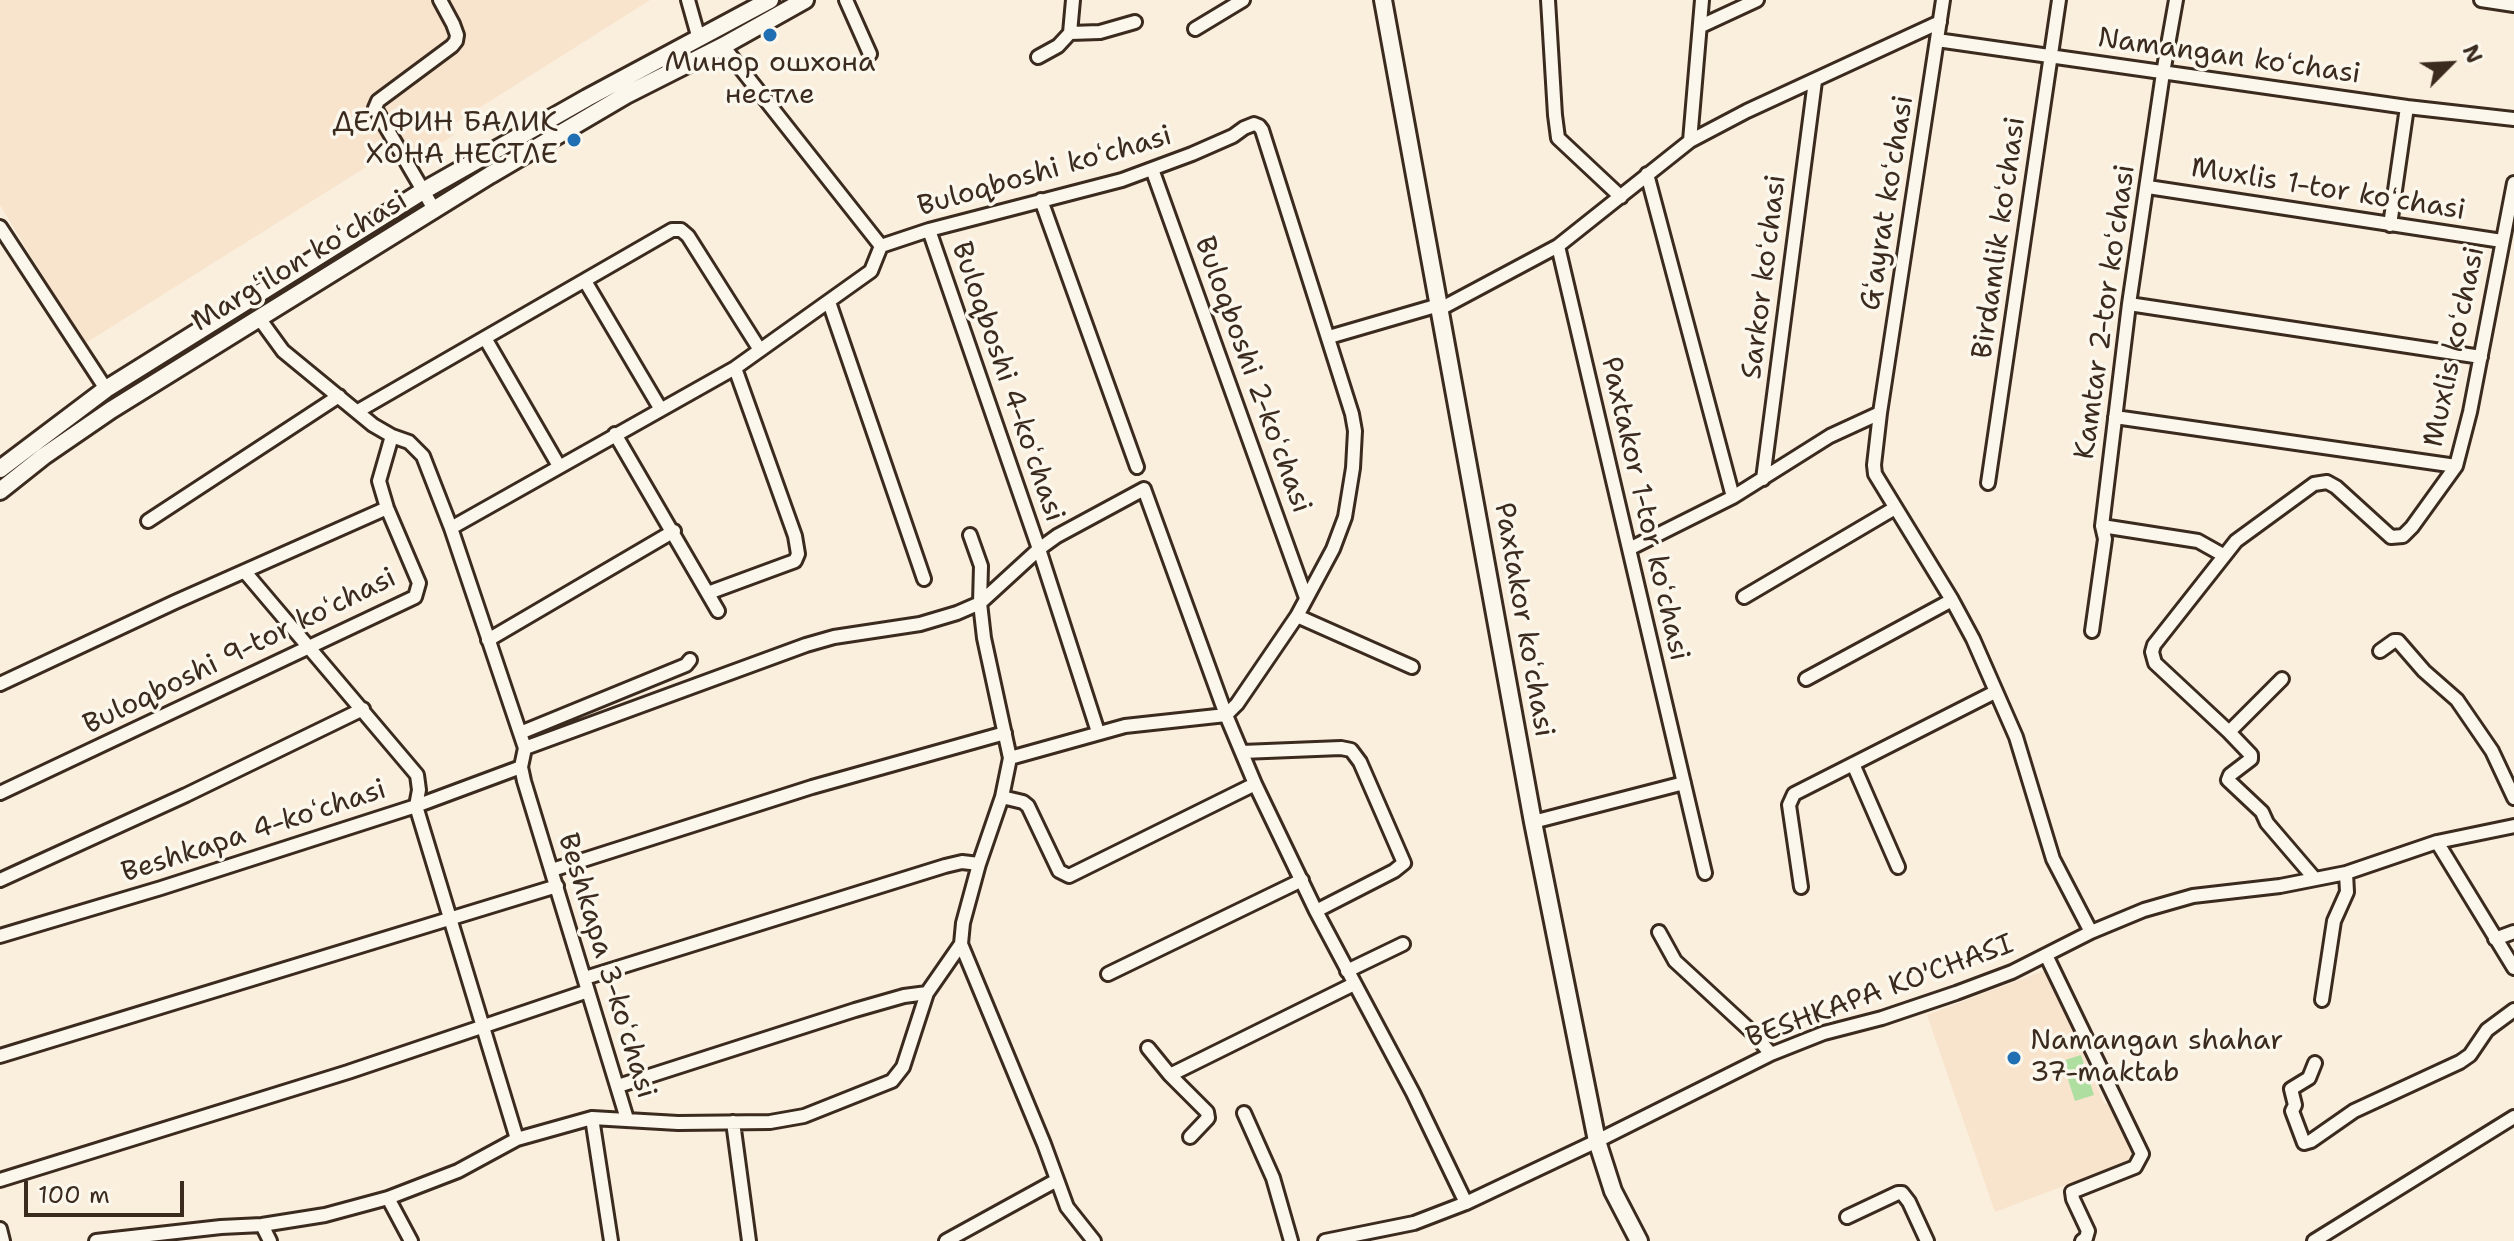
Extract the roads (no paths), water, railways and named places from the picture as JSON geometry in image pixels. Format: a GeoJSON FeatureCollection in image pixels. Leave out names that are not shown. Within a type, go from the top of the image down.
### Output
{"type":"FeatureCollection","features":[{"type":"Feature","properties":{"kind":"main road","name":"Margʻilon koʻchasi"},"geometry":{"type":"LineString","coordinates":[[0,469],[106,389],[423,191],[770,0]]}},
{"type":"Feature","properties":{"kind":"main road","name":"Margʻilon koʻchasi"},"geometry":{"type":"LineString","coordinates":[[0,491],[111,410],[490,175],[626,95],[805,0]]}},
{"type":"Feature","properties":{"kind":"main road","name":"Paxtakor koʻchasi"},"geometry":{"type":"LineString","coordinates":[[1383,0],[1533,822],[1597,1141],[1613,1191],[1639,1241]]}},
{"type":"Feature","properties":{"kind":"street"},"geometry":{"type":"LineString","coordinates":[[435,211],[375,108],[378,101],[456,41],[453,24],[440,0]]}},
{"type":"Feature","properties":{"kind":"street"},"geometry":{"type":"LineString","coordinates":[[688,0],[699,39]]}},
{"type":"Feature","properties":{"kind":"street"},"geometry":{"type":"LineString","coordinates":[[846,0],[870,54]]}},
{"type":"Feature","properties":{"kind":"street"},"geometry":{"type":"LineString","coordinates":[[1038,57],[1058,46],[1070,33],[1073,0]]}},
{"type":"Feature","properties":{"kind":"street"},"geometry":{"type":"LineString","coordinates":[[1195,29],[1243,0]]}},
{"type":"Feature","properties":{"kind":"street"},"geometry":{"type":"LineString","coordinates":[[1548,0],[1558,138],[1621,197]]}},
{"type":"Feature","properties":{"kind":"street"},"geometry":{"type":"LineString","coordinates":[[1690,141],[1702,0]]}},
{"type":"Feature","properties":{"kind":"street"},"geometry":{"type":"LineString","coordinates":[[1701,26],[1757,0]]}},
{"type":"Feature","properties":{"kind":"street","name":"Gʻayrat koʻchasi"},"geometry":{"type":"LineString","coordinates":[[1943,0],[1880,413],[1875,474],[1973,639],[2016,737],[2053,859],[2091,932]]}},
{"type":"Feature","properties":{"kind":"street","name":"Birdamlik koʻchasi"},"geometry":{"type":"LineString","coordinates":[[1988,483],[2059,0]]}},
{"type":"Feature","properties":{"kind":"street","name":"Kamtar 2-tor koʻchasi"},"geometry":{"type":"LineString","coordinates":[[2092,631],[2105,539],[2102,526],[2129,304],[2176,0]]}},
{"type":"Feature","properties":{"kind":"street"},"geometry":{"type":"LineString","coordinates":[[2481,0],[2514,5]]}},
{"type":"Feature","properties":{"kind":"street"},"geometry":{"type":"LineString","coordinates":[[1070,33],[1100,32],[1135,22]]}},
{"type":"Feature","properties":{"kind":"street"},"geometry":{"type":"LineString","coordinates":[[1010,758],[1125,726],[1226,715],[1237,704],[1297,616],[1333,549],[1345,517],[1355,431],[1329,337],[1439,307],[1558,246],[1690,141],[1747,111],[1940,22]]}},
{"type":"Feature","properties":{"kind":"street","name":"Namangan koʻchasi"},"geometry":{"type":"LineString","coordinates":[[1937,40],[2407,107],[2514,119]]}},
{"type":"Feature","properties":{"kind":"street"},"geometry":{"type":"LineString","coordinates":[[451,528],[735,368],[871,271],[881,246],[723,46]]}},
{"type":"Feature","properties":{"kind":"street","name":"Sarkor koʻchasi"},"geometry":{"type":"LineString","coordinates":[[1763,479],[1815,81]]}},
{"type":"Feature","properties":{"kind":"street"},"geometry":{"type":"LineString","coordinates":[[2390,225],[2407,107]]}},
{"type":"Feature","properties":{"kind":"street","name":"Buloqboshi koʻchasi"},"geometry":{"type":"LineString","coordinates":[[881,246],[929,230],[1122,180],[1192,154],[1249,126],[1259,126],[1329,337]]}},
{"type":"Feature","properties":{"kind":"street","name":"Buloqboshi 2-koʻchasi"},"geometry":{"type":"LineString","coordinates":[[1152,169],[1306,598]]}},
{"type":"Feature","properties":{"kind":"street"},"geometry":{"type":"LineString","coordinates":[[1647,174],[1733,497]]}},
{"type":"Feature","properties":{"kind":"street","name":"Muxlis koʻchasi"},"geometry":{"type":"LineString","coordinates":[[2229,732],[2152,658],[2154,645],[2236,541],[2314,484],[2327,482],[2336,487],[2391,537],[2403,536],[2412,527],[2456,466],[2493,302],[2514,183]]}},
{"type":"Feature","properties":{"kind":"street","name":"Muxlis 1-tor koʻchasi"},"geometry":{"type":"LineString","coordinates":[[2148,187],[2502,241]]}},
{"type":"Feature","properties":{"kind":"street"},"geometry":{"type":"LineString","coordinates":[[1041,200],[1137,467]]}},
{"type":"Feature","properties":{"kind":"street"},"geometry":{"type":"LineString","coordinates":[[0,227],[106,389]]}},
{"type":"Feature","properties":{"kind":"street"},"geometry":{"type":"LineString","coordinates":[[358,411],[672,230],[681,230],[688,236],[760,350]]}},
{"type":"Feature","properties":{"kind":"street","name":"Buloqboshi 4-koʻchasi"},"geometry":{"type":"LineString","coordinates":[[929,230],[1039,549],[1098,732]]}},
{"type":"Feature","properties":{"kind":"street","name":"Paxtakor 1-tor koʻchasi"},"geometry":{"type":"LineString","coordinates":[[1558,246],[1705,873]]}},
{"type":"Feature","properties":{"kind":"street"},"geometry":{"type":"LineString","coordinates":[[585,281],[660,408]]}},
{"type":"Feature","properties":{"kind":"street"},"geometry":{"type":"LineString","coordinates":[[829,302],[924,579]]}},
{"type":"Feature","properties":{"kind":"street"},"geometry":{"type":"LineString","coordinates":[[2129,304],[2481,357]]}},
{"type":"Feature","properties":{"kind":"street"},"geometry":{"type":"LineString","coordinates":[[259,318],[283,351],[373,425],[409,442],[423,456],[451,528],[525,748],[806,645],[834,637],[920,624],[980,603],[1057,536],[1144,489],[1226,715],[1255,784],[1316,911],[1413,1093],[1466,1203]]}},
{"type":"Feature","properties":{"kind":"street"},"geometry":{"type":"LineString","coordinates":[[485,338],[559,466]]}},
{"type":"Feature","properties":{"kind":"street"},"geometry":{"type":"LineString","coordinates":[[708,593],[795,561],[798,554],[795,536],[735,368]]}},
{"type":"Feature","properties":{"kind":"street"},"geometry":{"type":"LineString","coordinates":[[148,521],[339,396]]}},
{"type":"Feature","properties":{"kind":"street"},"geometry":{"type":"LineString","coordinates":[[1629,549],[1733,497],[1830,436],[1880,413]]}},
{"type":"Feature","properties":{"kind":"street"},"geometry":{"type":"LineString","coordinates":[[2115,417],[2456,466]]}},
{"type":"Feature","properties":{"kind":"street"},"geometry":{"type":"LineString","coordinates":[[615,434],[718,611]]}},
{"type":"Feature","properties":{"kind":"street"},"geometry":{"type":"LineString","coordinates":[[0,684],[387,508],[379,481],[392,436]]}},
{"type":"Feature","properties":{"kind":"street","name":"Buloqboshi 9-tor koʻchasi"},"geometry":{"type":"LineString","coordinates":[[0,793],[402,604],[418,592],[419,583],[387,508]]}},
{"type":"Feature","properties":{"kind":"street"},"geometry":{"type":"LineString","coordinates":[[1744,597],[1895,508]]}},
{"type":"Feature","properties":{"kind":"street"},"geometry":{"type":"LineString","coordinates":[[2102,526],[2198,541],[2223,555]]}},
{"type":"Feature","properties":{"kind":"street"},"geometry":{"type":"LineString","coordinates":[[488,640],[674,531]]}},
{"type":"Feature","properties":{"kind":"street","name":"Beshkapa 3-koʻchasi"},"geometry":{"type":"LineString","coordinates":[[525,748],[521,767],[627,1119],[678,1123],[770,1122],[804,1116],[892,1081],[903,1067],[927,993],[961,944],[963,923],[1002,797],[1010,758],[984,638],[980,603],[981,566],[970,535]]}},
{"type":"Feature","properties":{"kind":"street"},"geometry":{"type":"LineString","coordinates":[[245,572],[413,768],[419,790],[416,806],[517,1139]]}},
{"type":"Feature","properties":{"kind":"street"},"geometry":{"type":"LineString","coordinates":[[1806,679],[1952,600]]}},
{"type":"Feature","properties":{"kind":"street"},"geometry":{"type":"LineString","coordinates":[[1297,616],[1412,667]]}},
{"type":"Feature","properties":{"kind":"street"},"geometry":{"type":"LineString","coordinates":[[2380,651],[2398,641],[2424,671],[2457,700],[2492,751],[2514,798]]}},
{"type":"Feature","properties":{"kind":"street"},"geometry":{"type":"LineString","coordinates":[[520,733],[686,665],[690,660]]}},
{"type":"Feature","properties":{"kind":"street"},"geometry":{"type":"LineString","coordinates":[[2282,679],[2229,732],[2251,755],[2251,759],[2228,780],[2262,812],[2267,823],[2315,879]]}},
{"type":"Feature","properties":{"kind":"street"},"geometry":{"type":"LineString","coordinates":[[1801,887],[1789,805],[1794,794],[1995,692]]}},
{"type":"Feature","properties":{"kind":"street"},"geometry":{"type":"LineString","coordinates":[[0,880],[363,709]]}},
{"type":"Feature","properties":{"kind":"street"},"geometry":{"type":"LineString","coordinates":[[552,870],[812,787],[1005,733]]}},
{"type":"Feature","properties":{"kind":"street"},"geometry":{"type":"LineString","coordinates":[[1242,752],[1341,748],[1351,750],[1360,762],[1404,863],[1316,911]]}},
{"type":"Feature","properties":{"kind":"street"},"geometry":{"type":"LineString","coordinates":[[1853,764],[1898,867]]}},
{"type":"Feature","properties":{"kind":"street","name":"Beshkapa 4-koʻchasi"},"geometry":{"type":"LineString","coordinates":[[0,936],[416,806],[521,767]]}},
{"type":"Feature","properties":{"kind":"street"},"geometry":{"type":"LineString","coordinates":[[1533,822],[1684,783]]}},
{"type":"Feature","properties":{"kind":"street"},"geometry":{"type":"LineString","coordinates":[[1002,797],[1028,806],[1059,871],[1069,876],[1255,784]]}},
{"type":"Feature","properties":{"kind":"street","name":"BESHKAPA KO'CHASI"},"geometry":{"type":"LineString","coordinates":[[1325,1241],[1414,1223],[1466,1203],[1771,1054],[1824,1033],[1882,1018],[2012,972],[2091,932],[2144,910],[2193,896],[2280,886],[2346,873],[2437,842],[2514,826]]}},
{"type":"Feature","properties":{"kind":"street"},"geometry":{"type":"LineString","coordinates":[[2437,842],[2514,968]]}},
{"type":"Feature","properties":{"kind":"street"},"geometry":{"type":"LineString","coordinates":[[0,1180],[348,1072],[586,985],[945,866],[962,862],[979,864]]}},
{"type":"Feature","properties":{"kind":"street"},"geometry":{"type":"LineString","coordinates":[[2322,1000],[2334,921],[2347,892],[2346,873]]}},
{"type":"Feature","properties":{"kind":"street"},"geometry":{"type":"LineString","coordinates":[[1108,974],[1302,880]]}},
{"type":"Feature","properties":{"kind":"street"},"geometry":{"type":"LineString","coordinates":[[0,1056],[557,886]]}},
{"type":"Feature","properties":{"kind":"street"},"geometry":{"type":"LineString","coordinates":[[1659,932],[1675,961],[1753,1033],[1771,1054]]}},
{"type":"Feature","properties":{"kind":"street"},"geometry":{"type":"LineString","coordinates":[[2495,939],[2514,932]]}},
{"type":"Feature","properties":{"kind":"street"},"geometry":{"type":"LineString","coordinates":[[961,944],[1067,1207],[1094,1241]]}},
{"type":"Feature","properties":{"kind":"street"},"geometry":{"type":"LineString","coordinates":[[1347,971],[1403,944]]}},
{"type":"Feature","properties":{"kind":"street"},"geometry":{"type":"LineString","coordinates":[[2046,955],[2142,1154],[2135,1167],[2072,1192],[2088,1231],[2082,1241]]}},
{"type":"Feature","properties":{"kind":"street"},"geometry":{"type":"LineString","coordinates":[[1170,1075],[1354,984]]}},
{"type":"Feature","properties":{"kind":"street"},"geometry":{"type":"LineString","coordinates":[[618,1086],[855,1010],[927,993]]}},
{"type":"Feature","properties":{"kind":"street"},"geometry":{"type":"LineString","coordinates":[[2315,1063],[2309,1078],[2291,1089],[2295,1105],[2292,1111],[2301,1140],[2307,1143],[2354,1111],[2460,1062],[2470,1055],[2487,1030],[2514,1010]]}},
{"type":"Feature","properties":{"kind":"street"},"geometry":{"type":"LineString","coordinates":[[1148,1048],[1207,1112],[1208,1118],[1190,1137]]}},
{"type":"Feature","properties":{"kind":"street"},"geometry":{"type":"LineString","coordinates":[[1244,1113],[1273,1178],[1291,1241]]}},
{"type":"Feature","properties":{"kind":"street"},"geometry":{"type":"LineString","coordinates":[[2314,1241],[2514,1117]]}},
{"type":"Feature","properties":{"kind":"street"},"geometry":{"type":"LineString","coordinates":[[592,1118],[611,1241]]}},
{"type":"Feature","properties":{"kind":"street"},"geometry":{"type":"LineString","coordinates":[[96,1241],[262,1225],[325,1215],[388,1198],[458,1171],[517,1139],[592,1118],[627,1119]]}},
{"type":"Feature","properties":{"kind":"street"},"geometry":{"type":"LineString","coordinates":[[733,1122],[749,1241]]}},
{"type":"Feature","properties":{"kind":"street"},"geometry":{"type":"LineString","coordinates":[[946,1241],[1057,1180]]}},
{"type":"Feature","properties":{"kind":"street"},"geometry":{"type":"LineString","coordinates":[[1847,1217],[1902,1193],[1927,1241]]}},
{"type":"Feature","properties":{"kind":"street"},"geometry":{"type":"LineString","coordinates":[[388,1198],[411,1241]]}},
{"type":"Feature","properties":{"kind":"street"},"geometry":{"type":"LineString","coordinates":[[262,1225],[270,1241]]}},
{"type":"Feature","properties":{"kind":"street"},"geometry":{"type":"LineString","coordinates":[[0,1229],[3,1241]]}},
{"type":"Feature","properties":{"kind":"place","name":"Минор ошхона нестле"},"geometry":{"type":"Point","coordinates":[770,35]}},
{"type":"Feature","properties":{"kind":"place","name":"ДЕЛФИН БАЛИК ХОНА НЕСТЛЕ"},"geometry":{"type":"Point","coordinates":[574,140]}},
{"type":"Feature","properties":{"kind":"place","name":"Namangan shahar 37-maktab"},"geometry":{"type":"Point","coordinates":[2014,1058]}}]}
